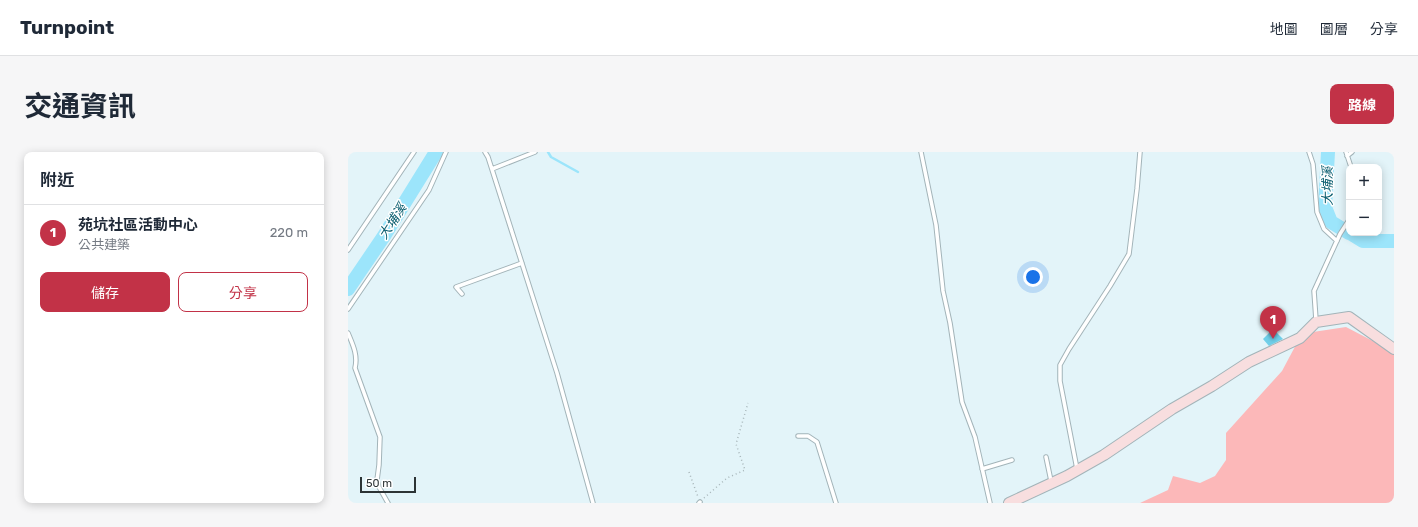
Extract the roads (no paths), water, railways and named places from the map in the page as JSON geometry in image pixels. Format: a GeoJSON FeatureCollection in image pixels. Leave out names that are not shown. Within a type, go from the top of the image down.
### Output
{"type":"FeatureCollection","features":[{"type":"Feature","properties":{"kind":"street"},"geometry":{"type":"LineString","coordinates":[[1009,503],[1077,470],[1104,455],[1172,409],[1212,386],[1249,362],[1300,338],[1316,322],[1349,317],[1394,349]]}},
{"type":"Feature","properties":{"kind":"lane"},"geometry":{"type":"LineString","coordinates":[[348,250],[414,152]]}},
{"type":"Feature","properties":{"kind":"lane"},"geometry":{"type":"LineString","coordinates":[[348,309],[429,190],[446,152]]}},
{"type":"Feature","properties":{"kind":"lane"},"geometry":{"type":"LineString","coordinates":[[485,152],[492,169],[557,373],[594,503]]}},
{"type":"Feature","properties":{"kind":"lane"},"geometry":{"type":"LineString","coordinates":[[492,169],[535,152]]}},
{"type":"Feature","properties":{"kind":"lane"},"geometry":{"type":"LineString","coordinates":[[921,152],[936,225],[943,291],[950,323],[962,402],[975,437],[990,503]]}},
{"type":"Feature","properties":{"kind":"lane"},"geometry":{"type":"LineString","coordinates":[[1077,470],[1060,381],[1060,365],[1129,254],[1140,152]]}},
{"type":"Feature","properties":{"kind":"lane"},"geometry":{"type":"LineString","coordinates":[[1309,152],[1313,164],[1317,212],[1324,228],[1337,241]]}},
{"type":"Feature","properties":{"kind":"lane"},"geometry":{"type":"LineString","coordinates":[[1350,164],[1347,154],[1352,152]]}},
{"type":"Feature","properties":{"kind":"lane"},"geometry":{"type":"LineString","coordinates":[[1316,322],[1314,291],[1340,234],[1346,225]]}},
{"type":"Feature","properties":{"kind":"lane"},"geometry":{"type":"LineString","coordinates":[[462,294],[456,287],[522,263]]}},
{"type":"Feature","properties":{"kind":"lane"},"geometry":{"type":"LineString","coordinates":[[348,333],[355,349],[357,361],[355,368],[380,437],[377,480],[379,487],[388,503]]}},
{"type":"Feature","properties":{"kind":"lane"},"geometry":{"type":"LineString","coordinates":[[798,436],[808,436],[817,442],[836,503]]}},
{"type":"Feature","properties":{"kind":"lane"},"geometry":{"type":"LineString","coordinates":[[1046,457],[1051,483]]}},
{"type":"Feature","properties":{"kind":"lane"},"geometry":{"type":"LineString","coordinates":[[982,469],[1012,460]]}},
{"type":"Feature","properties":{"kind":"waterway","name":"大埔溪"},"geometry":{"type":"LineString","coordinates":[[348,289],[384,236],[436,152]]}},
{"type":"Feature","properties":{"kind":"waterway"},"geometry":{"type":"LineString","coordinates":[[548,152],[551,157],[578,172]]}},
{"type":"Feature","properties":{"kind":"waterway","name":"大埔溪"},"geometry":{"type":"LineString","coordinates":[[1328,152],[1325,207],[1331,222],[1346,231]]}},
{"type":"Feature","properties":{"kind":"waterway","name":"大埔溪"},"geometry":{"type":"LineString","coordinates":[[1355,236],[1363,241],[1394,241]]}},
{"type":"Feature","properties":{"kind":"place","name":"苑坑社區活動中心"},"geometry":{"type":"Point","coordinates":[1273,339]}}]}
